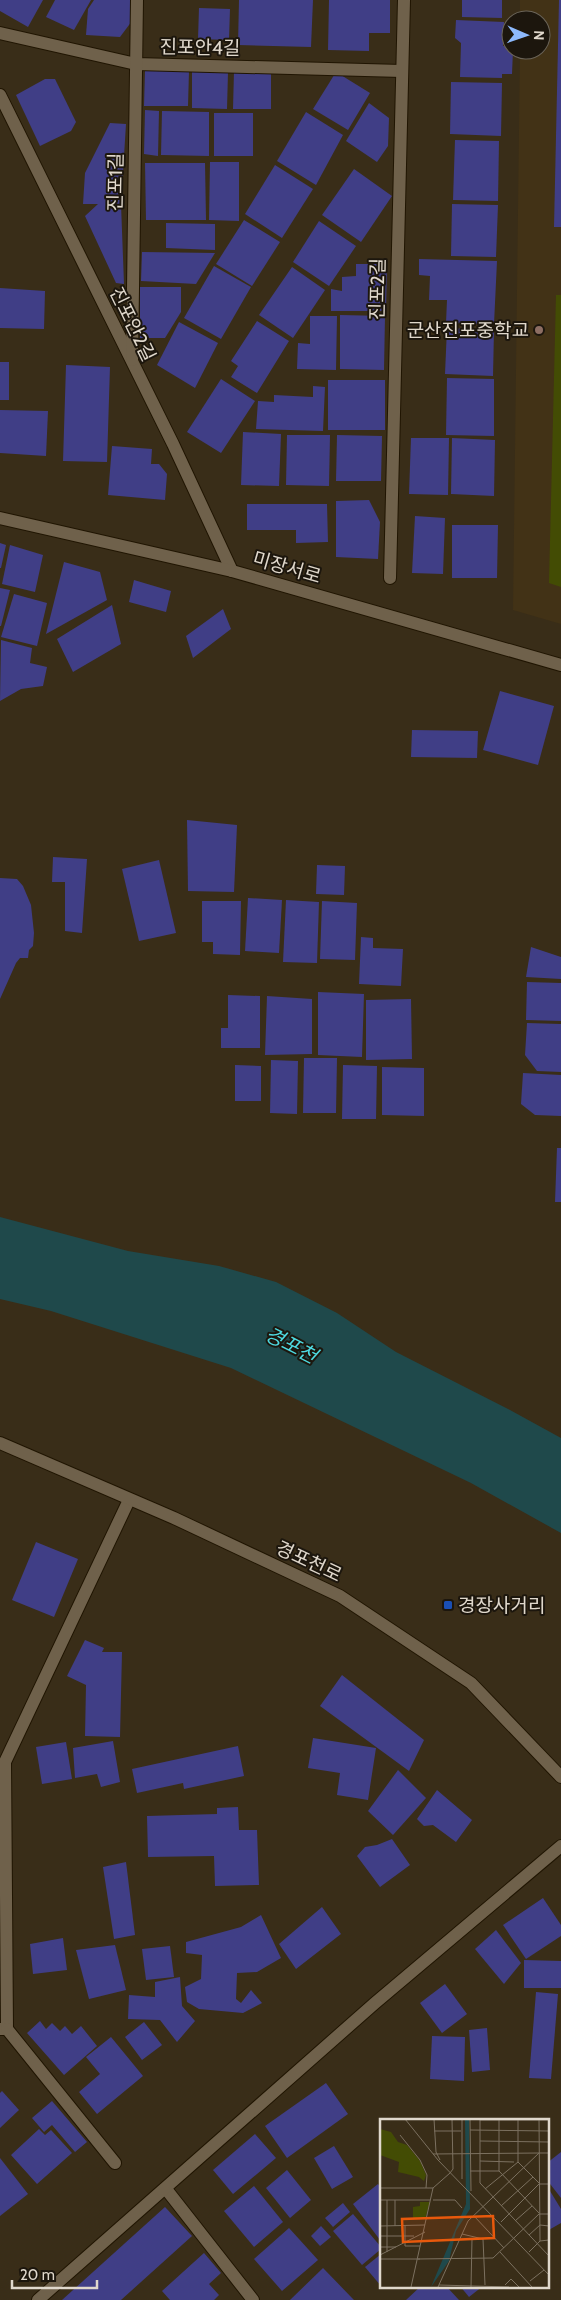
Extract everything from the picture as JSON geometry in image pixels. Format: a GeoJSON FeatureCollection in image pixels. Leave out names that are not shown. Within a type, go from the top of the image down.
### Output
{"type":"FeatureCollection","features":[{"type":"Feature","properties":{"kind":"street","name":"진포1길"},"geometry":{"type":"LineString","coordinates":[[132,364],[138,0]]}},
{"type":"Feature","properties":{"kind":"street","name":"진포2길"},"geometry":{"type":"LineString","coordinates":[[390,578],[404,0]]}},
{"type":"Feature","properties":{"kind":"street","name":"진포안4길"},"geometry":{"type":"LineString","coordinates":[[0,33],[136,64],[402,71]]}},
{"type":"Feature","properties":{"kind":"street","name":"진포안2길"},"geometry":{"type":"LineString","coordinates":[[0,95],[173,444],[232,571]]}},
{"type":"Feature","properties":{"kind":"street","name":"미장서로"},"geometry":{"type":"LineString","coordinates":[[0,518],[232,571],[561,665]]}},
{"type":"Feature","properties":{"kind":"street","name":"경포천로"},"geometry":{"type":"LineString","coordinates":[[0,1443],[174,1518],[340,1596],[471,1683],[561,1777]]}},
{"type":"Feature","properties":{"kind":"street"},"geometry":{"type":"LineString","coordinates":[[115,2163],[3,2029],[3,1762],[129,1500]]}},
{"type":"Feature","properties":{"kind":"street"},"geometry":{"type":"LineString","coordinates":[[38,2300],[375,2003],[561,1846]]}},
{"type":"Feature","properties":{"kind":"street"},"geometry":{"type":"LineString","coordinates":[[166,2189],[253,2300]]}},
{"type":"Feature","properties":{"kind":"shaded area","name":"군산진포중학교"},"geometry":{"type":"Polygon","coordinates":[[[520,0],[561,0],[561,624],[513,610],[520,60],[551,60],[551,10],[520,10],[520,0]]]}},
{"type":"Feature","properties":{"kind":"green space"},"geometry":{"type":"Polygon","coordinates":[[[556,295],[561,295],[561,587],[549,583],[556,295]]]}},
{"type":"Feature","properties":{"kind":"water","name":"경포천"},"geometry":{"type":"Polygon","coordinates":[[[0,1217],[128,1251],[219,1266],[276,1282],[337,1313],[396,1352],[561,1438],[561,1533],[471,1483],[231,1368],[51,1311],[0,1299],[0,1217]]]}},
{"type":"Feature","properties":{"kind":"building"},"geometry":{"type":"Polygon","coordinates":[[[0,0],[43,0],[28,27],[0,11],[0,0]]]}},
{"type":"Feature","properties":{"kind":"building"},"geometry":{"type":"Polygon","coordinates":[[[55,0],[91,0],[74,30],[46,17],[55,0]]]}},
{"type":"Feature","properties":{"kind":"building"},"geometry":{"type":"Polygon","coordinates":[[[94,0],[133,0],[132,21],[120,37],[86,35],[88,9],[94,0]]]}},
{"type":"Feature","properties":{"kind":"building"},"geometry":{"type":"Polygon","coordinates":[[[239,0],[313,0],[311,47],[238,45],[239,0]]]}},
{"type":"Feature","properties":{"kind":"building"},"geometry":{"type":"Polygon","coordinates":[[[329,0],[390,0],[390,33],[369,33],[369,51],[328,50],[329,0]]]}},
{"type":"Feature","properties":{"kind":"building"},"geometry":{"type":"Polygon","coordinates":[[[462,0],[502,0],[501,18],[462,17],[462,0]]]}},
{"type":"Feature","properties":{"kind":"building"},"geometry":{"type":"Polygon","coordinates":[[[559,0],[561,0],[561,227],[554,227],[559,0]]]}},
{"type":"Feature","properties":{"kind":"building"},"geometry":{"type":"Polygon","coordinates":[[[199,8],[230,9],[229,40],[198,39],[199,8]]]}},
{"type":"Feature","properties":{"kind":"building"},"geometry":{"type":"Polygon","coordinates":[[[456,20],[501,22],[501,60],[513,60],[512,74],[502,74],[502,78],[460,77],[461,43],[455,38],[456,20]]]}},
{"type":"Feature","properties":{"kind":"building"},"geometry":{"type":"Polygon","coordinates":[[[145,71],[189,71],[188,106],[144,106],[145,71]]]}},
{"type":"Feature","properties":{"kind":"building"},"geometry":{"type":"Polygon","coordinates":[[[192,71],[228,72],[227,109],[192,108],[192,71]]]}},
{"type":"Feature","properties":{"kind":"building"},"geometry":{"type":"Polygon","coordinates":[[[234,71],[271,71],[271,109],[233,109],[234,71]]]}},
{"type":"Feature","properties":{"kind":"building"},"geometry":{"type":"Polygon","coordinates":[[[336,72],[370,93],[348,130],[313,109],[336,72]]]}},
{"type":"Feature","properties":{"kind":"building"},"geometry":{"type":"Polygon","coordinates":[[[45,79],[55,79],[76,122],[71,131],[40,146],[16,95],[45,79]]]}},
{"type":"Feature","properties":{"kind":"building"},"geometry":{"type":"Polygon","coordinates":[[[451,82],[502,83],[501,136],[450,134],[451,82]]]}},
{"type":"Feature","properties":{"kind":"building"},"geometry":{"type":"Polygon","coordinates":[[[369,103],[389,118],[388,146],[377,162],[346,141],[369,103]]]}},
{"type":"Feature","properties":{"kind":"building"},"geometry":{"type":"Polygon","coordinates":[[[145,110],[159,111],[158,156],[144,154],[145,110]]]}},
{"type":"Feature","properties":{"kind":"building"},"geometry":{"type":"Polygon","coordinates":[[[162,111],[209,112],[209,156],[161,155],[162,111]]]}},
{"type":"Feature","properties":{"kind":"building"},"geometry":{"type":"Polygon","coordinates":[[[306,112],[343,135],[316,185],[277,161],[306,112]]]}},
{"type":"Feature","properties":{"kind":"building"},"geometry":{"type":"Polygon","coordinates":[[[214,113],[253,113],[253,156],[214,156],[214,113]]]}},
{"type":"Feature","properties":{"kind":"building"},"geometry":{"type":"Polygon","coordinates":[[[110,123],[126,124],[121,204],[124,284],[116,283],[85,216],[98,204],[83,204],[85,173],[110,123]]]}},
{"type":"Feature","properties":{"kind":"building"},"geometry":{"type":"Polygon","coordinates":[[[455,140],[499,141],[498,201],[453,200],[455,140]]]}},
{"type":"Feature","properties":{"kind":"building"},"geometry":{"type":"Polygon","coordinates":[[[210,162],[239,162],[239,221],[209,220],[210,162]]]}},
{"type":"Feature","properties":{"kind":"building"},"geometry":{"type":"Polygon","coordinates":[[[145,163],[205,163],[206,220],[146,220],[145,163]]]}},
{"type":"Feature","properties":{"kind":"building"},"geometry":{"type":"Polygon","coordinates":[[[275,165],[313,189],[282,238],[245,214],[275,165]]]}},
{"type":"Feature","properties":{"kind":"building"},"geometry":{"type":"Polygon","coordinates":[[[354,169],[392,196],[361,242],[322,215],[354,169]]]}},
{"type":"Feature","properties":{"kind":"building"},"geometry":{"type":"Polygon","coordinates":[[[452,204],[498,205],[496,257],[451,256],[452,204]]]}},
{"type":"Feature","properties":{"kind":"building"},"geometry":{"type":"Polygon","coordinates":[[[244,220],[280,242],[252,286],[216,264],[244,220]]]}},
{"type":"Feature","properties":{"kind":"building"},"geometry":{"type":"Polygon","coordinates":[[[319,221],[356,246],[329,286],[293,262],[319,221]]]}},
{"type":"Feature","properties":{"kind":"building"},"geometry":{"type":"Polygon","coordinates":[[[166,223],[215,224],[215,250],[166,248],[166,223]]]}},
{"type":"Feature","properties":{"kind":"building"},"geometry":{"type":"Polygon","coordinates":[[[142,252],[215,253],[196,284],[141,281],[142,252]]]}},
{"type":"Feature","properties":{"kind":"building"},"geometry":{"type":"Polygon","coordinates":[[[419,259],[497,261],[494,324],[446,323],[447,300],[429,300],[430,276],[419,275],[419,259]]]}},
{"type":"Feature","properties":{"kind":"building"},"geometry":{"type":"Polygon","coordinates":[[[356,264],[387,264],[386,311],[331,311],[331,289],[342,291],[342,277],[356,276],[356,264]]]}},
{"type":"Feature","properties":{"kind":"building"},"geometry":{"type":"Polygon","coordinates":[[[214,266],[251,287],[221,339],[184,318],[214,266]]]}},
{"type":"Feature","properties":{"kind":"building"},"geometry":{"type":"Polygon","coordinates":[[[292,267],[325,290],[293,338],[259,315],[292,267]]]}},
{"type":"Feature","properties":{"kind":"building"},"geometry":{"type":"Polygon","coordinates":[[[140,287],[181,287],[181,312],[165,338],[140,338],[140,287]]]}},
{"type":"Feature","properties":{"kind":"building"},"geometry":{"type":"Polygon","coordinates":[[[0,288],[45,291],[44,329],[0,328],[0,288]]]}},
{"type":"Feature","properties":{"kind":"building"},"geometry":{"type":"Polygon","coordinates":[[[340,315],[385,316],[384,370],[340,369],[340,315]]]}},
{"type":"Feature","properties":{"kind":"building"},"geometry":{"type":"Polygon","coordinates":[[[310,316],[337,316],[336,370],[297,369],[298,343],[310,344],[310,316]]]}},
{"type":"Feature","properties":{"kind":"building"},"geometry":{"type":"Polygon","coordinates":[[[257,321],[289,341],[257,393],[231,377],[238,366],[231,361],[257,321]]]}},
{"type":"Feature","properties":{"kind":"building"},"geometry":{"type":"Polygon","coordinates":[[[179,322],[218,343],[195,388],[157,365],[179,322]]]}},
{"type":"Feature","properties":{"kind":"building"},"geometry":{"type":"Polygon","coordinates":[[[447,328],[494,330],[493,376],[445,374],[447,328]]]}},
{"type":"Feature","properties":{"kind":"building"},"geometry":{"type":"Polygon","coordinates":[[[0,362],[9,362],[9,400],[0,400],[0,362]]]}},
{"type":"Feature","properties":{"kind":"building"},"geometry":{"type":"Polygon","coordinates":[[[66,365],[110,367],[107,462],[63,461],[66,365]]]}},
{"type":"Feature","properties":{"kind":"building"},"geometry":{"type":"Polygon","coordinates":[[[447,378],[494,379],[494,436],[446,435],[447,378]]]}},
{"type":"Feature","properties":{"kind":"building"},"geometry":{"type":"Polygon","coordinates":[[[221,379],[255,401],[221,453],[187,432],[221,379]]]}},
{"type":"Feature","properties":{"kind":"building"},"geometry":{"type":"Polygon","coordinates":[[[328,380],[385,380],[385,430],[328,430],[328,380]]]}},
{"type":"Feature","properties":{"kind":"building"},"geometry":{"type":"Polygon","coordinates":[[[313,386],[325,387],[323,431],[256,429],[258,401],[274,402],[274,395],[313,397],[313,386]]]}},
{"type":"Feature","properties":{"kind":"building"},"geometry":{"type":"Polygon","coordinates":[[[0,410],[48,411],[46,456],[0,453],[0,410]]]}},
{"type":"Feature","properties":{"kind":"building"},"geometry":{"type":"Polygon","coordinates":[[[243,432],[281,434],[279,486],[241,485],[243,432]]]}},
{"type":"Feature","properties":{"kind":"building"},"geometry":{"type":"Polygon","coordinates":[[[287,435],[330,435],[329,486],[286,485],[287,435]]]}},
{"type":"Feature","properties":{"kind":"building"},"geometry":{"type":"Polygon","coordinates":[[[337,435],[382,436],[381,481],[336,481],[337,435]]]}},
{"type":"Feature","properties":{"kind":"building"},"geometry":{"type":"Polygon","coordinates":[[[411,438],[449,438],[448,495],[409,494],[411,438]]]}},
{"type":"Feature","properties":{"kind":"building"},"geometry":{"type":"Polygon","coordinates":[[[452,438],[495,440],[494,496],[451,494],[452,438]]]}},
{"type":"Feature","properties":{"kind":"building"},"geometry":{"type":"Polygon","coordinates":[[[112,446],[152,449],[151,464],[159,464],[167,474],[165,500],[108,495],[112,446]]]}},
{"type":"Feature","properties":{"kind":"building"},"geometry":{"type":"Polygon","coordinates":[[[369,500],[380,522],[378,559],[336,557],[336,501],[369,500]]]}},
{"type":"Feature","properties":{"kind":"building"},"geometry":{"type":"Polygon","coordinates":[[[247,504],[327,504],[328,542],[296,543],[296,530],[247,530],[247,504]]]}},
{"type":"Feature","properties":{"kind":"building"},"geometry":{"type":"Polygon","coordinates":[[[415,516],[445,518],[443,574],[412,573],[415,516]]]}},
{"type":"Feature","properties":{"kind":"building"},"geometry":{"type":"Polygon","coordinates":[[[452,525],[498,525],[497,578],[452,578],[452,525]]]}},
{"type":"Feature","properties":{"kind":"building"},"geometry":{"type":"Polygon","coordinates":[[[0,543],[6,545],[1,568],[0,568],[0,543]]]}},
{"type":"Feature","properties":{"kind":"building"},"geometry":{"type":"Polygon","coordinates":[[[10,545],[43,555],[35,592],[2,584],[10,545]]]}},
{"type":"Feature","properties":{"kind":"building"},"geometry":{"type":"Polygon","coordinates":[[[64,562],[100,572],[107,600],[46,634],[64,562]]]}},
{"type":"Feature","properties":{"kind":"building"},"geometry":{"type":"Polygon","coordinates":[[[134,580],[171,591],[166,612],[129,602],[134,580]]]}},
{"type":"Feature","properties":{"kind":"building"},"geometry":{"type":"Polygon","coordinates":[[[0,588],[10,590],[1,626],[0,626],[0,588]]]}},
{"type":"Feature","properties":{"kind":"building"},"geometry":{"type":"Polygon","coordinates":[[[14,594],[47,603],[37,646],[1,637],[14,594]]]}},
{"type":"Feature","properties":{"kind":"building"},"geometry":{"type":"Polygon","coordinates":[[[112,605],[121,644],[73,672],[57,639],[112,605]]]}},
{"type":"Feature","properties":{"kind":"building"},"geometry":{"type":"Polygon","coordinates":[[[223,609],[231,629],[193,658],[186,636],[223,609]]]}},
{"type":"Feature","properties":{"kind":"building"},"geometry":{"type":"Polygon","coordinates":[[[1,640],[32,648],[30,663],[47,667],[43,686],[21,689],[0,701],[1,640]]]}},
{"type":"Feature","properties":{"kind":"building"},"geometry":{"type":"Polygon","coordinates":[[[500,691],[554,706],[538,765],[483,750],[500,691]]]}},
{"type":"Feature","properties":{"kind":"building"},"geometry":{"type":"Polygon","coordinates":[[[412,730],[478,731],[477,758],[411,757],[412,730]]]}},
{"type":"Feature","properties":{"kind":"building"},"geometry":{"type":"Polygon","coordinates":[[[187,820],[237,825],[234,892],[188,891],[187,820]]]}},
{"type":"Feature","properties":{"kind":"building"},"geometry":{"type":"Polygon","coordinates":[[[53,857],[87,859],[82,933],[65,931],[65,882],[52,882],[53,857]]]}},
{"type":"Feature","properties":{"kind":"building"},"geometry":{"type":"Polygon","coordinates":[[[159,860],[176,933],[139,941],[122,869],[159,860]]]}},
{"type":"Feature","properties":{"kind":"building"},"geometry":{"type":"Polygon","coordinates":[[[317,865],[345,866],[344,895],[316,894],[317,865]]]}},
{"type":"Feature","properties":{"kind":"building"},"geometry":{"type":"Polygon","coordinates":[[[0,878],[17,879],[23,886],[31,905],[34,933],[33,946],[29,950],[28,958],[20,958],[16,963],[0,999],[0,878]]]}},
{"type":"Feature","properties":{"kind":"building"},"geometry":{"type":"Polygon","coordinates":[[[248,898],[282,900],[279,953],[245,951],[248,898]]]}},
{"type":"Feature","properties":{"kind":"building"},"geometry":{"type":"Polygon","coordinates":[[[286,900],[319,902],[317,963],[283,962],[286,900]]]}},
{"type":"Feature","properties":{"kind":"building"},"geometry":{"type":"Polygon","coordinates":[[[202,901],[241,901],[240,955],[213,954],[213,942],[202,942],[202,901]]]}},
{"type":"Feature","properties":{"kind":"building"},"geometry":{"type":"Polygon","coordinates":[[[322,901],[357,903],[355,960],[320,959],[322,901]]]}},
{"type":"Feature","properties":{"kind":"building"},"geometry":{"type":"Polygon","coordinates":[[[361,937],[373,938],[373,948],[403,949],[401,986],[359,984],[361,937]]]}},
{"type":"Feature","properties":{"kind":"building"},"geometry":{"type":"Polygon","coordinates":[[[531,947],[561,957],[561,979],[526,977],[531,947]]]}},
{"type":"Feature","properties":{"kind":"building"},"geometry":{"type":"Polygon","coordinates":[[[527,982],[561,983],[561,1021],[526,1020],[527,982]]]}},
{"type":"Feature","properties":{"kind":"building"},"geometry":{"type":"Polygon","coordinates":[[[318,992],[364,994],[362,1057],[318,1055],[318,992]]]}},
{"type":"Feature","properties":{"kind":"building"},"geometry":{"type":"Polygon","coordinates":[[[228,995],[260,996],[260,1048],[221,1048],[221,1028],[228,1028],[228,995]]]}},
{"type":"Feature","properties":{"kind":"building"},"geometry":{"type":"Polygon","coordinates":[[[267,996],[312,999],[312,1054],[265,1055],[267,996]]]}},
{"type":"Feature","properties":{"kind":"building"},"geometry":{"type":"Polygon","coordinates":[[[411,999],[412,1059],[366,1060],[366,1000],[411,999]]]}},
{"type":"Feature","properties":{"kind":"building"},"geometry":{"type":"Polygon","coordinates":[[[527,1023],[561,1024],[561,1072],[537,1071],[525,1055],[527,1023]]]}},
{"type":"Feature","properties":{"kind":"building"},"geometry":{"type":"Polygon","coordinates":[[[304,1058],[337,1058],[336,1113],[303,1113],[304,1058]]]}},
{"type":"Feature","properties":{"kind":"building"},"geometry":{"type":"Polygon","coordinates":[[[271,1060],[298,1061],[297,1114],[270,1113],[271,1060]]]}},
{"type":"Feature","properties":{"kind":"building"},"geometry":{"type":"Polygon","coordinates":[[[235,1065],[261,1066],[261,1101],[235,1101],[235,1065]]]}},
{"type":"Feature","properties":{"kind":"building"},"geometry":{"type":"Polygon","coordinates":[[[343,1065],[377,1066],[376,1119],[342,1119],[343,1065]]]}},
{"type":"Feature","properties":{"kind":"building"},"geometry":{"type":"Polygon","coordinates":[[[382,1067],[424,1068],[424,1116],[382,1115],[382,1067]]]}},
{"type":"Feature","properties":{"kind":"building"},"geometry":{"type":"Polygon","coordinates":[[[523,1073],[561,1075],[561,1116],[535,1115],[521,1104],[523,1073]]]}},
{"type":"Feature","properties":{"kind":"building"},"geometry":{"type":"Polygon","coordinates":[[[557,1148],[561,1148],[561,1202],[555,1202],[557,1148]]]}},
{"type":"Feature","properties":{"kind":"building"},"geometry":{"type":"Polygon","coordinates":[[[36,1542],[78,1559],[54,1617],[12,1600],[36,1542]]]}},
{"type":"Feature","properties":{"kind":"building"},"geometry":{"type":"Polygon","coordinates":[[[85,1640],[104,1648],[102,1652],[122,1652],[120,1737],[85,1736],[86,1685],[67,1676],[85,1640]]]}},
{"type":"Feature","properties":{"kind":"building"},"geometry":{"type":"Polygon","coordinates":[[[342,1675],[424,1740],[409,1771],[320,1706],[342,1675]]]}},
{"type":"Feature","properties":{"kind":"building"},"geometry":{"type":"Polygon","coordinates":[[[313,1738],[376,1748],[368,1800],[337,1795],[340,1773],[308,1768],[313,1738]]]}},
{"type":"Feature","properties":{"kind":"building"},"geometry":{"type":"Polygon","coordinates":[[[113,1741],[120,1782],[101,1787],[97,1774],[75,1778],[73,1748],[113,1741]]]}},
{"type":"Feature","properties":{"kind":"building"},"geometry":{"type":"Polygon","coordinates":[[[66,1742],[72,1779],[42,1784],[36,1747],[66,1742]]]}},
{"type":"Feature","properties":{"kind":"building"},"geometry":{"type":"Polygon","coordinates":[[[238,1746],[244,1776],[184,1789],[183,1783],[137,1793],[132,1769],[238,1746]]]}},
{"type":"Feature","properties":{"kind":"building"},"geometry":{"type":"Polygon","coordinates":[[[398,1770],[426,1798],[393,1835],[368,1811],[398,1770]]]}},
{"type":"Feature","properties":{"kind":"building"},"geometry":{"type":"Polygon","coordinates":[[[437,1790],[472,1820],[456,1842],[433,1825],[424,1826],[417,1819],[437,1790]]]}},
{"type":"Feature","properties":{"kind":"building"},"geometry":{"type":"Polygon","coordinates":[[[238,1807],[239,1830],[257,1830],[259,1885],[215,1886],[214,1856],[148,1857],[147,1816],[217,1814],[217,1808],[238,1807]]]}},
{"type":"Feature","properties":{"kind":"building"},"geometry":{"type":"Polygon","coordinates":[[[392,1839],[410,1865],[380,1887],[357,1856],[365,1847],[392,1839]]]}},
{"type":"Feature","properties":{"kind":"building"},"geometry":{"type":"Polygon","coordinates":[[[126,1862],[135,1935],[114,1939],[103,1867],[126,1862]]]}},
{"type":"Feature","properties":{"kind":"building"},"geometry":{"type":"Polygon","coordinates":[[[543,1898],[561,1925],[561,1936],[526,1959],[503,1925],[543,1898]]]}},
{"type":"Feature","properties":{"kind":"building"},"geometry":{"type":"Polygon","coordinates":[[[322,1907],[341,1934],[296,1969],[279,1944],[322,1907]]]}},
{"type":"Feature","properties":{"kind":"building"},"geometry":{"type":"Polygon","coordinates":[[[261,1915],[281,1958],[257,1972],[237,1973],[236,1999],[241,2003],[251,1990],[262,2003],[243,2013],[199,2009],[187,2002],[185,1987],[201,1979],[202,1955],[186,1953],[186,1942],[241,1927],[261,1915]]]}},
{"type":"Feature","properties":{"kind":"building"},"geometry":{"type":"Polygon","coordinates":[[[496,1930],[521,1963],[504,1984],[475,1949],[496,1930]]]}},
{"type":"Feature","properties":{"kind":"building"},"geometry":{"type":"Polygon","coordinates":[[[63,1938],[67,1970],[33,1974],[30,1944],[63,1938]]]}},
{"type":"Feature","properties":{"kind":"building"},"geometry":{"type":"Polygon","coordinates":[[[115,1945],[126,1990],[89,1999],[76,1950],[115,1945]]]}},
{"type":"Feature","properties":{"kind":"building"},"geometry":{"type":"Polygon","coordinates":[[[170,1946],[174,1977],[146,1980],[142,1949],[170,1946]]]}},
{"type":"Feature","properties":{"kind":"building"},"geometry":{"type":"Polygon","coordinates":[[[524,1960],[561,1961],[561,1988],[524,1988],[524,1960]]]}},
{"type":"Feature","properties":{"kind":"building"},"geometry":{"type":"Polygon","coordinates":[[[180,1977],[182,2006],[195,2021],[177,2042],[160,2020],[128,2019],[129,1995],[155,1997],[155,1982],[180,1977]]]}},
{"type":"Feature","properties":{"kind":"building"},"geometry":{"type":"Polygon","coordinates":[[[445,1984],[467,2014],[442,2033],[420,2003],[445,1984]]]}},
{"type":"Feature","properties":{"kind":"building"},"geometry":{"type":"Polygon","coordinates":[[[536,1992],[558,1994],[551,2079],[529,2078],[536,1992]]]}},
{"type":"Feature","properties":{"kind":"building"},"geometry":{"type":"Polygon","coordinates":[[[40,2021],[46,2029],[52,2023],[60,2031],[65,2026],[72,2034],[81,2026],[97,2046],[64,2075],[27,2033],[40,2021]]]}},
{"type":"Feature","properties":{"kind":"building"},"geometry":{"type":"Polygon","coordinates":[[[144,2022],[162,2045],[142,2060],[125,2037],[144,2022]]]}},
{"type":"Feature","properties":{"kind":"building"},"geometry":{"type":"Polygon","coordinates":[[[487,2028],[490,2070],[472,2072],[469,2030],[487,2028]]]}},
{"type":"Feature","properties":{"kind":"building"},"geometry":{"type":"Polygon","coordinates":[[[432,2036],[465,2037],[464,2081],[430,2079],[432,2036]]]}},
{"type":"Feature","properties":{"kind":"building"},"geometry":{"type":"Polygon","coordinates":[[[111,2037],[143,2076],[97,2114],[79,2092],[100,2074],[86,2057],[111,2037]]]}},
{"type":"Feature","properties":{"kind":"building"},"geometry":{"type":"Polygon","coordinates":[[[326,2083],[348,2114],[287,2158],[265,2126],[326,2083]]]}},
{"type":"Feature","properties":{"kind":"building"},"geometry":{"type":"Polygon","coordinates":[[[2,2091],[19,2110],[0,2128],[0,2093],[2,2091]]]}},
{"type":"Feature","properties":{"kind":"building"},"geometry":{"type":"Polygon","coordinates":[[[52,2101],[87,2142],[75,2152],[52,2125],[44,2132],[32,2118],[52,2101]]]}},
{"type":"Feature","properties":{"kind":"building"},"geometry":{"type":"Polygon","coordinates":[[[39,2129],[45,2135],[51,2130],[72,2153],[37,2184],[11,2155],[39,2129]]]}},
{"type":"Feature","properties":{"kind":"building"},"geometry":{"type":"Polygon","coordinates":[[[255,2134],[276,2158],[233,2194],[213,2170],[255,2134]]]}},
{"type":"Feature","properties":{"kind":"building"},"geometry":{"type":"Polygon","coordinates":[[[334,2146],[353,2177],[332,2189],[314,2158],[334,2146]]]}},
{"type":"Feature","properties":{"kind":"building"},"geometry":{"type":"Polygon","coordinates":[[[561,2152],[561,2198],[548,2181],[548,2162],[561,2152]]]}},
{"type":"Feature","properties":{"kind":"building"},"geometry":{"type":"Polygon","coordinates":[[[0,2158],[28,2194],[0,2216],[0,2158]]]}},
{"type":"Feature","properties":{"kind":"building"},"geometry":{"type":"Polygon","coordinates":[[[287,2170],[311,2200],[290,2218],[266,2188],[287,2170]]]}},
{"type":"Feature","properties":{"kind":"building"},"geometry":{"type":"Polygon","coordinates":[[[378,2184],[380,2187],[380,2240],[353,2204],[378,2184]]]}},
{"type":"Feature","properties":{"kind":"building"},"geometry":{"type":"Polygon","coordinates":[[[254,2186],[283,2222],[254,2247],[224,2211],[254,2186]]]}},
{"type":"Feature","properties":{"kind":"building"},"geometry":{"type":"Polygon","coordinates":[[[548,2188],[561,2209],[561,2223],[548,2230],[548,2188]]]}},
{"type":"Feature","properties":{"kind":"building"},"geometry":{"type":"Polygon","coordinates":[[[343,2203],[350,2212],[333,2227],[325,2218],[343,2203]]]}},
{"type":"Feature","properties":{"kind":"building"},"geometry":{"type":"Polygon","coordinates":[[[165,2207],[192,2236],[121,2300],[62,2300],[165,2207]]]}},
{"type":"Feature","properties":{"kind":"building"},"geometry":{"type":"Polygon","coordinates":[[[353,2214],[380,2246],[380,2250],[362,2265],[333,2231],[353,2214]]]}},
{"type":"Feature","properties":{"kind":"building"},"geometry":{"type":"Polygon","coordinates":[[[321,2226],[331,2237],[320,2246],[311,2236],[321,2226]]]}},
{"type":"Feature","properties":{"kind":"building"},"geometry":{"type":"Polygon","coordinates":[[[289,2228],[318,2260],[282,2291],[254,2259],[289,2228]]]}},
{"type":"Feature","properties":{"kind":"building"},"geometry":{"type":"Polygon","coordinates":[[[204,2253],[221,2273],[209,2284],[219,2295],[214,2300],[170,2300],[162,2291],[204,2253]]]}},
{"type":"Feature","properties":{"kind":"building"},"geometry":{"type":"Polygon","coordinates":[[[380,2255],[380,2285],[365,2267],[380,2255]]]}},
{"type":"Feature","properties":{"kind":"building"},"geometry":{"type":"Polygon","coordinates":[[[323,2268],[354,2300],[290,2300],[323,2268]]]}},
{"type":"Feature","properties":{"kind":"building"},"geometry":{"type":"Polygon","coordinates":[[[419,2288],[448,2288],[459,2300],[406,2300],[419,2288]]]}},
{"type":"Feature","properties":{"kind":"building"},"geometry":{"type":"Polygon","coordinates":[[[462,2288],[480,2288],[469,2297],[462,2288]]]}},
{"type":"Feature","properties":{"kind":"place","name":"군산진포중학교"},"geometry":{"type":"Point","coordinates":[539,330]}},
{"type":"Feature","properties":{"kind":"place","name":"경장사거리"},"geometry":{"type":"Point","coordinates":[448,1605]}}]}
